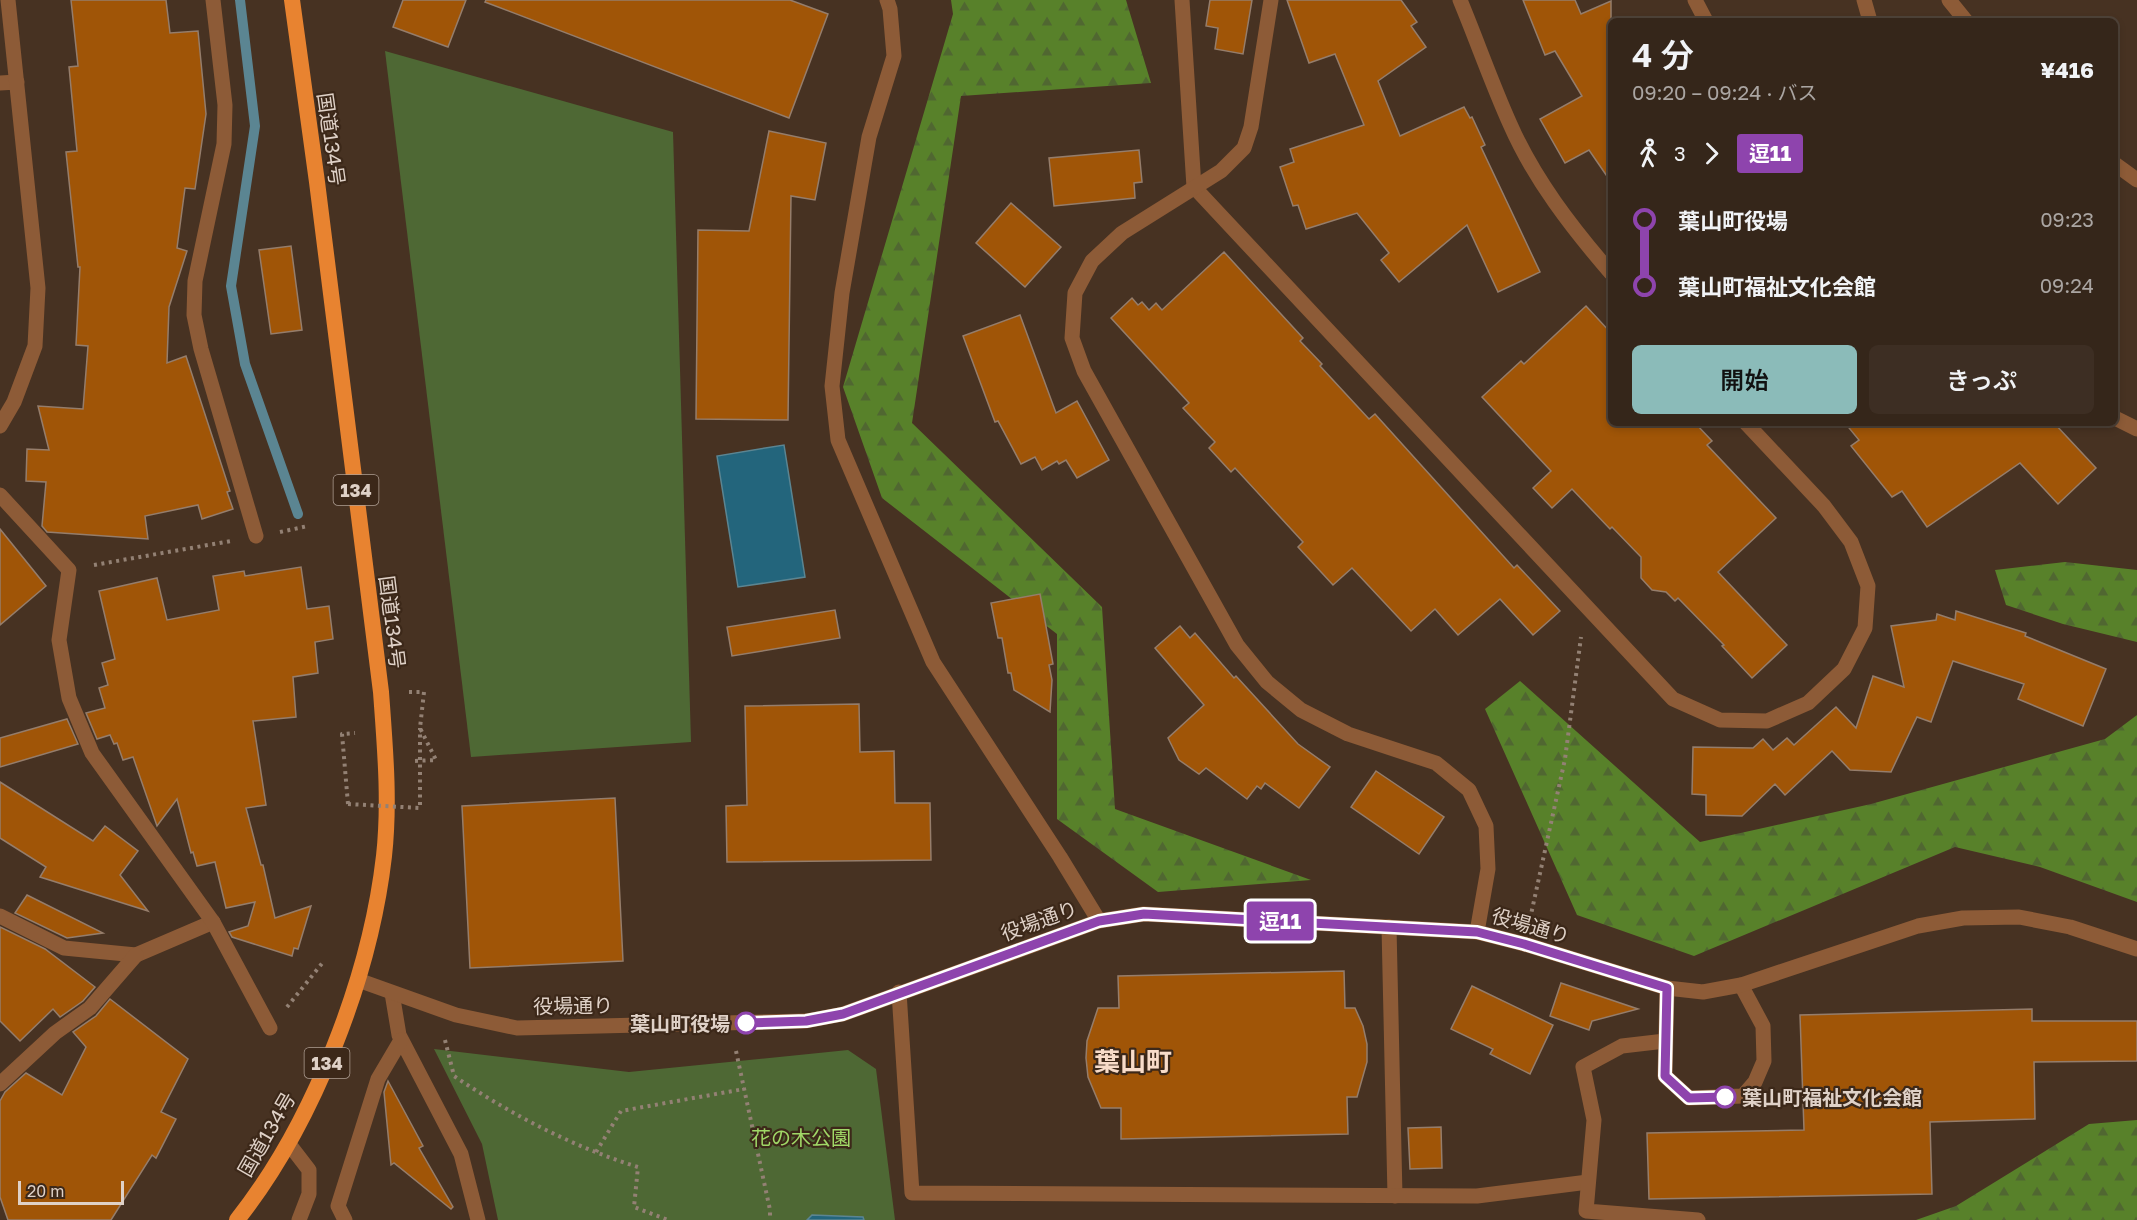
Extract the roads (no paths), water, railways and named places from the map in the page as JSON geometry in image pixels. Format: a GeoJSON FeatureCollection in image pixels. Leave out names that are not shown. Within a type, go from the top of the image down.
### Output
{"type":"FeatureCollection","features":[{"type":"Feature","properties":{"kind":"highway","name":"国道134号"},"geometry":{"type":"LineString","coordinates":[[237,1220],[289,1144],[326,1067],[358,980],[373,927],[384,855],[386,760],[381,692],[292,0]]}},
{"type":"Feature","properties":{"kind":"street"},"geometry":{"type":"LineString","coordinates":[[0,426],[14,402],[35,346],[38,288],[8,0]]}},
{"type":"Feature","properties":{"kind":"street"},"geometry":{"type":"LineString","coordinates":[[213,0],[225,105],[224,144],[195,281],[194,315],[201,349],[256,536]]}},
{"type":"Feature","properties":{"kind":"street"},"geometry":{"type":"LineString","coordinates":[[887,0],[890,9],[894,56],[869,137],[842,292],[832,386],[838,440],[933,662],[1099,921]]}},
{"type":"Feature","properties":{"kind":"street"},"geometry":{"type":"LineString","coordinates":[[1182,0],[1194,187],[1673,699],[1720,720],[1767,721],[1808,704],[1844,669],[1865,628],[1868,586],[1851,542],[1824,506],[1749,426]]}},
{"type":"Feature","properties":{"kind":"street"},"geometry":{"type":"LineString","coordinates":[[1271,0],[1251,127],[1244,148],[1221,171],[1122,233],[1092,261],[1075,293],[1072,338],[1084,371],[1237,645],[1267,682],[1301,710],[1348,734],[1436,763],[1469,790],[1486,826],[1488,869],[1477,932]]}},
{"type":"Feature","properties":{"kind":"street"},"geometry":{"type":"LineString","coordinates":[[1461,0],[1511,126],[1545,187],[1581,239],[1608,270]]}},
{"type":"Feature","properties":{"kind":"street"},"geometry":{"type":"LineString","coordinates":[[1695,0],[1704,18]]}},
{"type":"Feature","properties":{"kind":"street"},"geometry":{"type":"LineString","coordinates":[[1864,0],[1869,18]]}},
{"type":"Feature","properties":{"kind":"street"},"geometry":{"type":"LineString","coordinates":[[1949,0],[1964,18]]}},
{"type":"Feature","properties":{"kind":"street"},"geometry":{"type":"LineString","coordinates":[[0,83],[17,82]]}},
{"type":"Feature","properties":{"kind":"street"},"geometry":{"type":"LineString","coordinates":[[2118,166],[2137,180]]}},
{"type":"Feature","properties":{"kind":"street"},"geometry":{"type":"LineString","coordinates":[[2118,420],[2137,429]]}},
{"type":"Feature","properties":{"kind":"street"},"geometry":{"type":"LineString","coordinates":[[0,495],[69,570],[59,640],[69,698],[92,753],[213,922],[270,1028]]}},
{"type":"Feature","properties":{"kind":"street","name":"役場通り"},"geometry":{"type":"LineString","coordinates":[[358,980],[456,1015],[517,1028],[806,1021],[843,1014],[1099,921],[1144,914],[1477,932],[1667,988],[1704,992],[1741,985],[1918,926],[1963,918],[2019,917],[2070,927],[2137,949]]}},
{"type":"Feature","properties":{"kind":"street"},"geometry":{"type":"LineString","coordinates":[[0,916],[64,948],[136,955]]}},
{"type":"Feature","properties":{"kind":"street"},"geometry":{"type":"LineString","coordinates":[[0,1084],[55,1033],[90,1008],[136,955],[213,922]]}},
{"type":"Feature","properties":{"kind":"street"},"geometry":{"type":"LineString","coordinates":[[1389,927],[1395,1196]]}},
{"type":"Feature","properties":{"kind":"street"},"geometry":{"type":"LineString","coordinates":[[1667,988],[1665,1076],[1689,1098],[1743,1096],[1755,1082],[1764,1061],[1763,1026],[1741,985]]}},
{"type":"Feature","properties":{"kind":"street"},"geometry":{"type":"LineString","coordinates":[[899,992],[912,1193],[1477,1196],[1588,1182]]}},
{"type":"Feature","properties":{"kind":"street"},"geometry":{"type":"LineString","coordinates":[[392,993],[399,1035],[461,1154],[478,1220]]}},
{"type":"Feature","properties":{"kind":"street"},"geometry":{"type":"LineString","coordinates":[[345,1220],[338,1206],[378,1079],[401,1040]]}},
{"type":"Feature","properties":{"kind":"street"},"geometry":{"type":"LineString","coordinates":[[1665,1041],[1622,1047],[1583,1067],[1594,1120],[1586,1211],[1698,1220]]}},
{"type":"Feature","properties":{"kind":"street"},"geometry":{"type":"LineString","coordinates":[[289,1144],[309,1170],[309,1194],[299,1220]]}},
{"type":"Feature","properties":{"kind":"water"},"geometry":{"type":"Polygon","coordinates":[[[784,445],[805,577],[738,587],[717,456],[784,445]]]}},
{"type":"Feature","properties":{"kind":"water"},"geometry":{"type":"Polygon","coordinates":[[[812,1215],[863,1217],[864,1220],[807,1220],[812,1215]]]}},
{"type":"Feature","properties":{"kind":"waterway"},"geometry":{"type":"LineString","coordinates":[[240,0],[255,126],[231,286],[245,364],[298,514]]}},
{"type":"Feature","properties":{"kind":"place","name":"葉山町役場"},"geometry":{"type":"Point","coordinates":[746,1023]}},
{"type":"Feature","properties":{"kind":"place","name":"葉山町福祉文化会館"},"geometry":{"type":"Point","coordinates":[1725,1097]}},
{"type":"Feature","properties":{"kind":"district","name":"葉山町"},"geometry":{"type":"Point","coordinates":[1133,1061]}},
{"type":"Feature","properties":{"kind":"park label","name":"花の木公園"},"geometry":{"type":"Point","coordinates":[801,1137]}}]}
